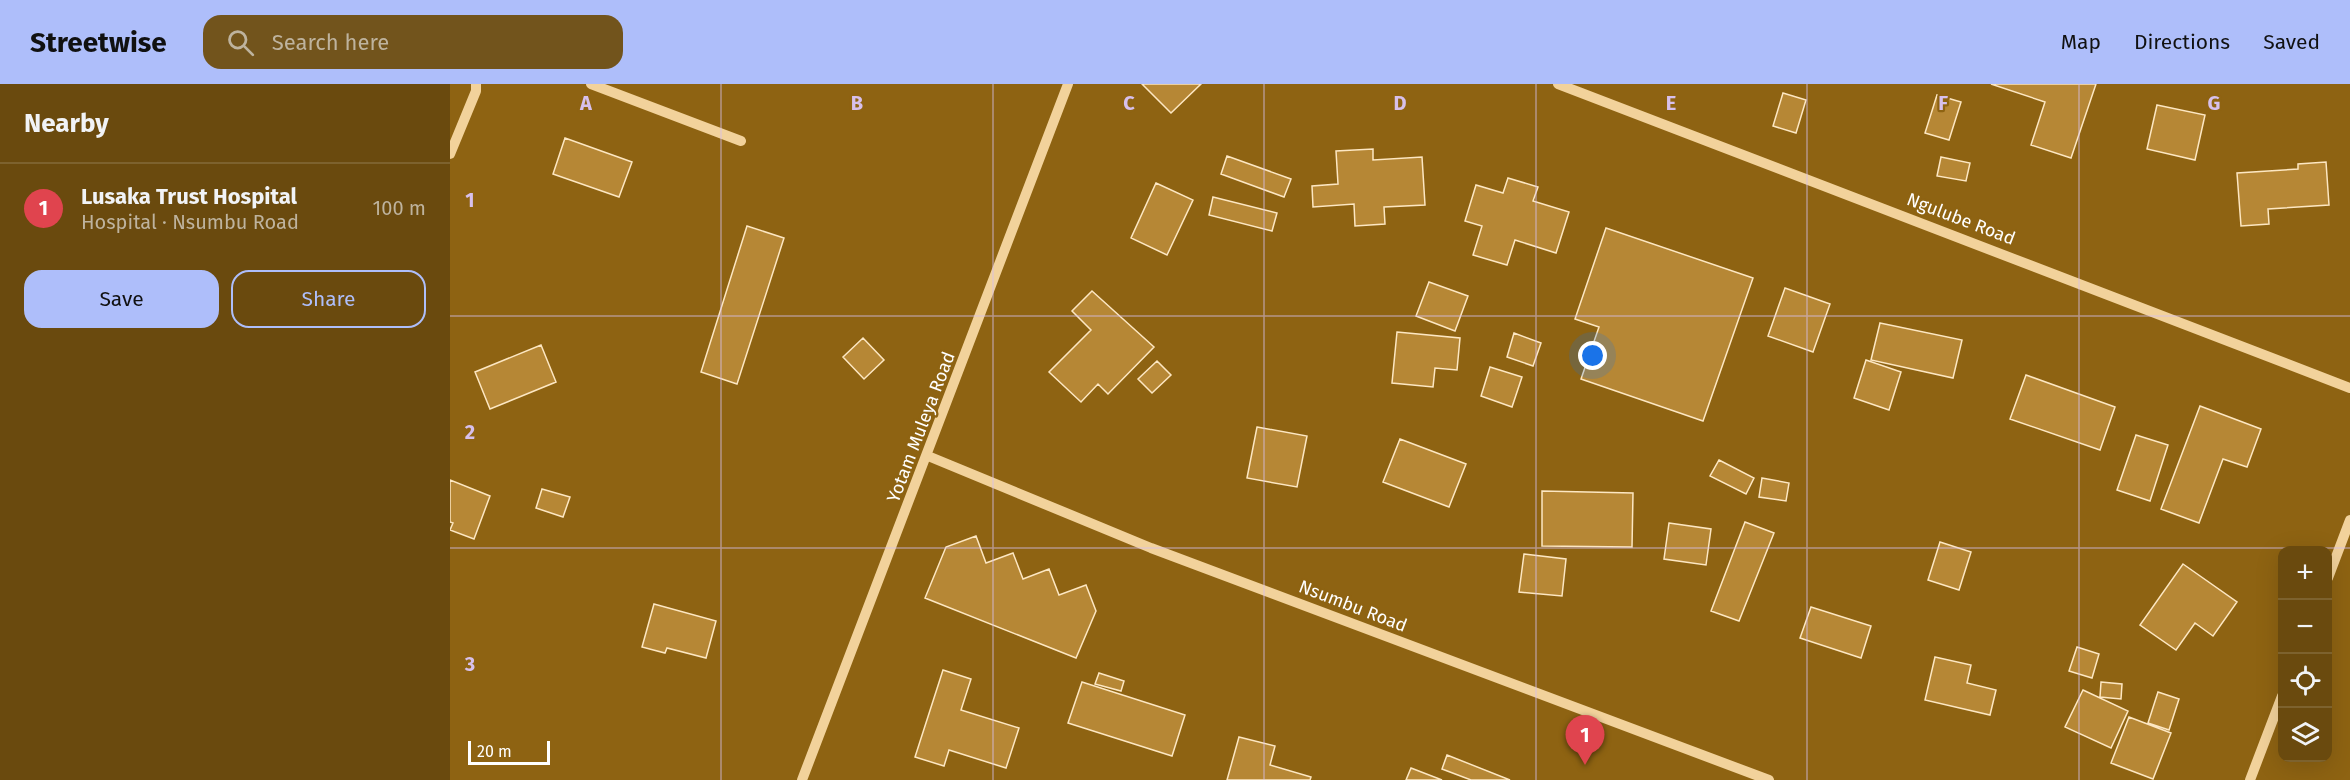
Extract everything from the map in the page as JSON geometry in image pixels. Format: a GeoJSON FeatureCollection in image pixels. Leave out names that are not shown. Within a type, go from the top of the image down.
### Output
{"type":"FeatureCollection","features":[{"type":"Feature","properties":{"kind":"street"},"geometry":{"type":"LineString","coordinates":[[450,154],[476,91],[476,84]]}},
{"type":"Feature","properties":{"kind":"street"},"geometry":{"type":"LineString","coordinates":[[591,84],[741,141]]}},
{"type":"Feature","properties":{"kind":"street","name":"Yotam Muleya Road"},"geometry":{"type":"LineString","coordinates":[[802,780],[928,456],[1068,84]]}},
{"type":"Feature","properties":{"kind":"street","name":"Ngulube Road"},"geometry":{"type":"LineString","coordinates":[[1558,84],[2350,388]]}},
{"type":"Feature","properties":{"kind":"street","name":"Nsumbu Road"},"geometry":{"type":"LineString","coordinates":[[928,456],[1151,548],[1769,780]]}},
{"type":"Feature","properties":{"kind":"street"},"geometry":{"type":"LineString","coordinates":[[2332,567],[2350,520]]}},
{"type":"Feature","properties":{"kind":"street"},"geometry":{"type":"LineString","coordinates":[[2250,780],[2278,708]]}},
{"type":"Feature","properties":{"kind":"building"},"geometry":{"type":"Polygon","coordinates":[[[1142,84],[1201,84],[1171,113],[1142,84]]]}},
{"type":"Feature","properties":{"kind":"building"},"geometry":{"type":"Polygon","coordinates":[[[1991,84],[2096,84],[2071,158],[2031,145],[2045,102],[1991,84]]]}},
{"type":"Feature","properties":{"kind":"building"},"geometry":{"type":"Polygon","coordinates":[[[1783,93],[1806,100],[1796,133],[1773,126],[1783,93]]]}},
{"type":"Feature","properties":{"kind":"building"},"geometry":{"type":"Polygon","coordinates":[[[1937,95],[1961,102],[1949,140],[1925,133],[1937,95]]]}},
{"type":"Feature","properties":{"kind":"building"},"geometry":{"type":"Polygon","coordinates":[[[2157,105],[2205,115],[2195,160],[2147,149],[2157,105]]]}},
{"type":"Feature","properties":{"kind":"building"},"geometry":{"type":"Polygon","coordinates":[[[565,138],[632,162],[619,197],[553,174],[565,138]]]}},
{"type":"Feature","properties":{"kind":"building"},"geometry":{"type":"Polygon","coordinates":[[[1373,149],[1373,160],[1422,157],[1425,205],[1384,207],[1385,224],[1355,226],[1354,204],[1313,207],[1312,186],[1338,184],[1336,151],[1373,149]]]}},
{"type":"Feature","properties":{"kind":"building"},"geometry":{"type":"Polygon","coordinates":[[[1227,156],[1291,179],[1284,197],[1221,174],[1227,156]]]}},
{"type":"Feature","properties":{"kind":"building"},"geometry":{"type":"Polygon","coordinates":[[[1941,157],[1970,163],[1966,181],[1937,176],[1941,157]]]}},
{"type":"Feature","properties":{"kind":"building"},"geometry":{"type":"Polygon","coordinates":[[[2326,162],[2329,205],[2268,209],[2269,224],[2241,226],[2237,173],[2298,169],[2298,164],[2326,162]]]}},
{"type":"Feature","properties":{"kind":"building"},"geometry":{"type":"Polygon","coordinates":[[[1508,178],[1538,187],[1533,201],[1569,212],[1556,253],[1515,240],[1507,265],[1473,255],[1482,226],[1465,221],[1476,185],[1503,193],[1508,178]]]}},
{"type":"Feature","properties":{"kind":"building"},"geometry":{"type":"Polygon","coordinates":[[[1156,183],[1193,200],[1167,255],[1131,238],[1156,183]]]}},
{"type":"Feature","properties":{"kind":"building"},"geometry":{"type":"Polygon","coordinates":[[[1213,197],[1277,213],[1272,231],[1209,215],[1213,197]]]}},
{"type":"Feature","properties":{"kind":"building"},"geometry":{"type":"Polygon","coordinates":[[[747,226],[784,238],[737,384],[701,372],[747,226]]]}},
{"type":"Feature","properties":{"kind":"building"},"geometry":{"type":"Polygon","coordinates":[[[1606,228],[1753,278],[1703,421],[1581,379],[1599,327],[1575,319],[1606,228]]]}},
{"type":"Feature","properties":{"kind":"building"},"geometry":{"type":"Polygon","coordinates":[[[1429,282],[1468,296],[1455,331],[1416,316],[1429,282]]]}},
{"type":"Feature","properties":{"kind":"building"},"geometry":{"type":"Polygon","coordinates":[[[1785,288],[1830,304],[1813,352],[1768,336],[1785,288]]]}},
{"type":"Feature","properties":{"kind":"building"},"geometry":{"type":"Polygon","coordinates":[[[1092,291],[1154,347],[1108,394],[1098,384],[1081,402],[1049,372],[1091,330],[1072,311],[1092,291]]]}},
{"type":"Feature","properties":{"kind":"building"},"geometry":{"type":"Polygon","coordinates":[[[1880,323],[1962,340],[1953,378],[1871,360],[1880,323]]]}},
{"type":"Feature","properties":{"kind":"building"},"geometry":{"type":"Polygon","coordinates":[[[1397,332],[1460,338],[1457,370],[1435,368],[1433,387],[1392,383],[1397,332]]]}},
{"type":"Feature","properties":{"kind":"building"},"geometry":{"type":"Polygon","coordinates":[[[1514,333],[1541,343],[1533,366],[1507,357],[1514,333]]]}},
{"type":"Feature","properties":{"kind":"building"},"geometry":{"type":"Polygon","coordinates":[[[863,338],[884,360],[864,379],[843,357],[863,338]]]}},
{"type":"Feature","properties":{"kind":"building"},"geometry":{"type":"Polygon","coordinates":[[[541,345],[556,382],[490,409],[475,372],[541,345]]]}},
{"type":"Feature","properties":{"kind":"building"},"geometry":{"type":"Polygon","coordinates":[[[1866,360],[1901,372],[1889,410],[1854,398],[1866,360]]]}},
{"type":"Feature","properties":{"kind":"building"},"geometry":{"type":"Polygon","coordinates":[[[1157,361],[1171,375],[1152,393],[1138,379],[1157,361]]]}},
{"type":"Feature","properties":{"kind":"building"},"geometry":{"type":"Polygon","coordinates":[[[1490,367],[1522,377],[1512,407],[1481,396],[1490,367]]]}},
{"type":"Feature","properties":{"kind":"building"},"geometry":{"type":"Polygon","coordinates":[[[2026,375],[2115,407],[2100,450],[2010,419],[2026,375]]]}},
{"type":"Feature","properties":{"kind":"building"},"geometry":{"type":"Polygon","coordinates":[[[2200,406],[2261,429],[2247,467],[2223,459],[2199,523],[2161,509],[2200,406]]]}},
{"type":"Feature","properties":{"kind":"building"},"geometry":{"type":"Polygon","coordinates":[[[1257,427],[1307,436],[1297,487],[1247,478],[1257,427]]]}},
{"type":"Feature","properties":{"kind":"building"},"geometry":{"type":"Polygon","coordinates":[[[2136,435],[2168,445],[2150,501],[2117,490],[2136,435]]]}},
{"type":"Feature","properties":{"kind":"building"},"geometry":{"type":"Polygon","coordinates":[[[1400,439],[1466,464],[1449,507],[1383,482],[1400,439]]]}},
{"type":"Feature","properties":{"kind":"building"},"geometry":{"type":"Polygon","coordinates":[[[1719,460],[1754,478],[1746,494],[1710,476],[1719,460]]]}},
{"type":"Feature","properties":{"kind":"building"},"geometry":{"type":"Polygon","coordinates":[[[1762,478],[1789,483],[1786,501],[1759,497],[1762,478]]]}},
{"type":"Feature","properties":{"kind":"building"},"geometry":{"type":"Polygon","coordinates":[[[450,480],[490,496],[474,539],[450,530],[453,523],[450,522],[450,480]]]}},
{"type":"Feature","properties":{"kind":"building"},"geometry":{"type":"Polygon","coordinates":[[[542,489],[570,497],[563,517],[536,508],[542,489]]]}},
{"type":"Feature","properties":{"kind":"building"},"geometry":{"type":"Polygon","coordinates":[[[1542,491],[1633,493],[1632,547],[1542,546],[1542,491]]]}},
{"type":"Feature","properties":{"kind":"building"},"geometry":{"type":"Polygon","coordinates":[[[1745,522],[1774,533],[1739,621],[1711,611],[1745,522]]]}},
{"type":"Feature","properties":{"kind":"building"},"geometry":{"type":"Polygon","coordinates":[[[1669,523],[1711,529],[1706,565],[1664,559],[1669,523]]]}},
{"type":"Feature","properties":{"kind":"building"},"geometry":{"type":"Polygon","coordinates":[[[976,536],[986,563],[1013,553],[1023,579],[1049,569],[1059,595],[1086,585],[1096,611],[1076,658],[925,598],[946,547],[976,536]]]}},
{"type":"Feature","properties":{"kind":"building"},"geometry":{"type":"Polygon","coordinates":[[[1940,542],[1971,552],[1959,590],[1928,580],[1940,542]]]}},
{"type":"Feature","properties":{"kind":"building"},"geometry":{"type":"Polygon","coordinates":[[[1524,554],[1566,559],[1562,596],[1519,592],[1524,554]]]}},
{"type":"Feature","properties":{"kind":"building"},"geometry":{"type":"Polygon","coordinates":[[[2183,564],[2237,602],[2213,636],[2195,623],[2176,650],[2140,625],[2183,564]]]}},
{"type":"Feature","properties":{"kind":"building"},"geometry":{"type":"Polygon","coordinates":[[[654,604],[716,621],[706,658],[667,648],[665,653],[642,647],[654,604]]]}},
{"type":"Feature","properties":{"kind":"building"},"geometry":{"type":"Polygon","coordinates":[[[1811,607],[1871,626],[1861,658],[1800,638],[1811,607]]]}},
{"type":"Feature","properties":{"kind":"building"},"geometry":{"type":"Polygon","coordinates":[[[2077,647],[2099,654],[2092,678],[2069,671],[2077,647]]]}},
{"type":"Feature","properties":{"kind":"building"},"geometry":{"type":"Polygon","coordinates":[[[1935,657],[1971,665],[1967,683],[1996,690],[1990,715],[1925,700],[1935,657]]]}},
{"type":"Feature","properties":{"kind":"building"},"geometry":{"type":"Polygon","coordinates":[[[943,670],[971,679],[961,710],[1019,728],[1006,768],[949,750],[944,766],[915,757],[943,670]]]}},
{"type":"Feature","properties":{"kind":"building"},"geometry":{"type":"Polygon","coordinates":[[[1099,673],[1124,681],[1121,691],[1095,684],[1099,673]]]}},
{"type":"Feature","properties":{"kind":"building"},"geometry":{"type":"Polygon","coordinates":[[[1082,682],[1185,715],[1172,756],[1068,723],[1082,682]]]}},
{"type":"Feature","properties":{"kind":"building"},"geometry":{"type":"Polygon","coordinates":[[[2101,682],[2122,684],[2121,699],[2100,697],[2101,682]]]}},
{"type":"Feature","properties":{"kind":"building"},"geometry":{"type":"Polygon","coordinates":[[[2083,690],[2128,711],[2111,748],[2065,727],[2083,690]]]}},
{"type":"Feature","properties":{"kind":"building"},"geometry":{"type":"Polygon","coordinates":[[[2158,692],[2179,699],[2169,730],[2148,723],[2158,692]]]}},
{"type":"Feature","properties":{"kind":"building"},"geometry":{"type":"Polygon","coordinates":[[[2129,717],[2171,733],[2153,779],[2111,763],[2129,717]]]}},
{"type":"Feature","properties":{"kind":"building"},"geometry":{"type":"Polygon","coordinates":[[[1239,737],[1275,746],[1270,765],[1311,777],[1310,780],[1227,780],[1239,737]]]}},
{"type":"Feature","properties":{"kind":"building"},"geometry":{"type":"Polygon","coordinates":[[[1447,755],[1510,780],[1471,780],[1442,769],[1447,755]]]}},
{"type":"Feature","properties":{"kind":"building"},"geometry":{"type":"Polygon","coordinates":[[[1411,768],[1442,780],[1406,780],[1411,768]]]}},
{"type":"Feature","properties":{"kind":"place","name":"Lusaka Trust Hospital"},"geometry":{"type":"Point","coordinates":[1585,765]}}]}
